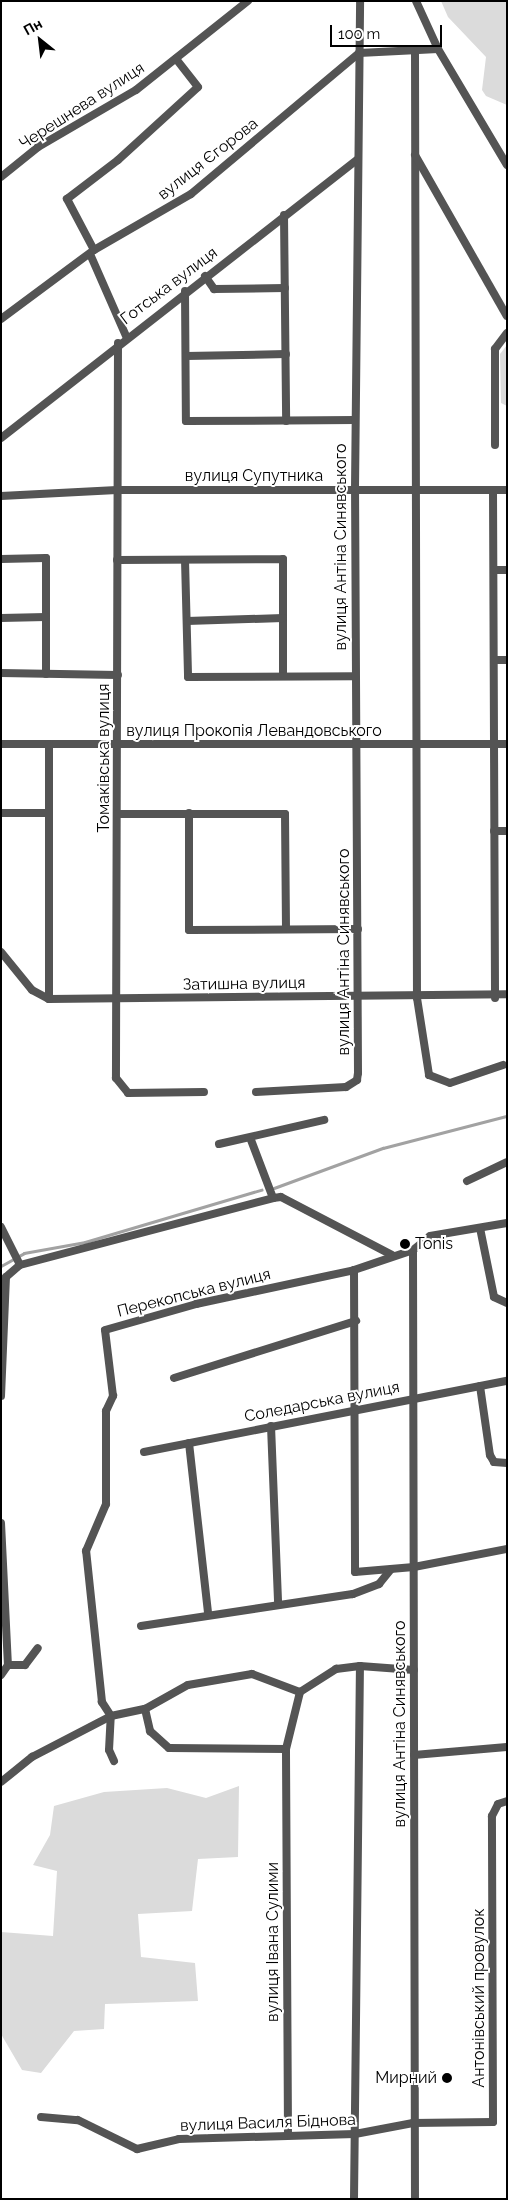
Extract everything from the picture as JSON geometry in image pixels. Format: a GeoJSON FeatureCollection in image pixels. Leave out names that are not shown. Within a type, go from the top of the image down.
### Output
{"type":"FeatureCollection","features":[{"type":"Feature","properties":{"kind":"street","name":"Черешнева вулиця"},"geometry":{"type":"LineString","coordinates":[[1,177],[38,147],[110,107],[176,59],[248,1]]}},
{"type":"Feature","properties":{"kind":"street","name":"вулиця Антіна Синявського"},"geometry":{"type":"LineString","coordinates":[[256,1092],[346,1088],[357,1080],[358,1073],[358,747],[354,676],[357,160],[360,1]]}},
{"type":"Feature","properties":{"kind":"street"},"geometry":{"type":"LineString","coordinates":[[416,1],[438,49],[507,165]]}},
{"type":"Feature","properties":{"kind":"street"},"geometry":{"type":"LineString","coordinates":[[359,53],[438,49]]}},
{"type":"Feature","properties":{"kind":"street"},"geometry":{"type":"LineString","coordinates":[[415,51],[417,491],[414,744],[417,998],[429,1075],[450,1083],[503,1065]]}},
{"type":"Feature","properties":{"kind":"street","name":"вулиця Єгорова"},"geometry":{"type":"LineString","coordinates":[[1,319],[92,252],[191,194],[359,53]]}},
{"type":"Feature","properties":{"kind":"street"},"geometry":{"type":"LineString","coordinates":[[126,336],[92,252],[67,199],[118,160],[198,88],[176,59]]}},
{"type":"Feature","properties":{"kind":"street"},"geometry":{"type":"LineString","coordinates":[[415,154],[507,316]]}},
{"type":"Feature","properties":{"kind":"street","name":"Готська вулиця"},"geometry":{"type":"LineString","coordinates":[[1,438],[126,336],[357,160]]}},
{"type":"Feature","properties":{"kind":"street"},"geometry":{"type":"LineString","coordinates":[[284,215],[286,421]]}},
{"type":"Feature","properties":{"kind":"street"},"geometry":{"type":"LineString","coordinates":[[205,276],[214,289],[285,288]]}},
{"type":"Feature","properties":{"kind":"street"},"geometry":{"type":"LineString","coordinates":[[185,291],[186,421],[355,420]]}},
{"type":"Feature","properties":{"kind":"street"},"geometry":{"type":"LineString","coordinates":[[495,445],[494,349],[507,333]]}},
{"type":"Feature","properties":{"kind":"street","name":"Томаківська вулиця"},"geometry":{"type":"LineString","coordinates":[[118,343],[118,999],[116,1078],[128,1093],[204,1092]]}},
{"type":"Feature","properties":{"kind":"street"},"geometry":{"type":"LineString","coordinates":[[186,356],[286,354]]}},
{"type":"Feature","properties":{"kind":"street","name":"вулиця Супутника"},"geometry":{"type":"LineString","coordinates":[[1,496],[117,490],[507,490]]}},
{"type":"Feature","properties":{"kind":"street"},"geometry":{"type":"LineString","coordinates":[[493,490],[495,998]]}},
{"type":"Feature","properties":{"kind":"street"},"geometry":{"type":"LineString","coordinates":[[1,558],[46,558],[46,674]]}},
{"type":"Feature","properties":{"kind":"street"},"geometry":{"type":"LineString","coordinates":[[117,560],[283,559],[283,675]]}},
{"type":"Feature","properties":{"kind":"street"},"geometry":{"type":"LineString","coordinates":[[185,560],[188,677],[354,676]]}},
{"type":"Feature","properties":{"kind":"street"},"geometry":{"type":"LineString","coordinates":[[494,570],[507,570]]}},
{"type":"Feature","properties":{"kind":"street"},"geometry":{"type":"LineString","coordinates":[[1,618],[46,617]]}},
{"type":"Feature","properties":{"kind":"street"},"geometry":{"type":"LineString","coordinates":[[188,621],[283,618]]}},
{"type":"Feature","properties":{"kind":"street"},"geometry":{"type":"LineString","coordinates":[[494,660],[507,660]]}},
{"type":"Feature","properties":{"kind":"street"},"geometry":{"type":"LineString","coordinates":[[1,673],[118,675]]}},
{"type":"Feature","properties":{"kind":"street","name":"вулиця Прокопія Левандовського"},"geometry":{"type":"LineString","coordinates":[[1,744],[358,747],[414,744],[507,744]]}},
{"type":"Feature","properties":{"kind":"street"},"geometry":{"type":"LineString","coordinates":[[1,952],[32,990],[49,999],[49,744]]}},
{"type":"Feature","properties":{"kind":"street"},"geometry":{"type":"LineString","coordinates":[[1,814],[49,813]]}},
{"type":"Feature","properties":{"kind":"street"},"geometry":{"type":"LineString","coordinates":[[189,813],[189,930],[358,929]]}},
{"type":"Feature","properties":{"kind":"street"},"geometry":{"type":"LineString","coordinates":[[117,814],[285,814],[286,929]]}},
{"type":"Feature","properties":{"kind":"street"},"geometry":{"type":"LineString","coordinates":[[494,831],[507,831]]}},
{"type":"Feature","properties":{"kind":"street","name":"Затишна вулиця"},"geometry":{"type":"LineString","coordinates":[[49,999],[359,996],[495,998],[507,994]]}},
{"type":"Feature","properties":{"kind":"street"},"geometry":{"type":"LineString","coordinates":[[219,1144],[250,1140],[324,1120]]}},
{"type":"Feature","properties":{"kind":"street"},"geometry":{"type":"LineString","coordinates":[[250,1140],[273,1198]]}},
{"type":"Feature","properties":{"kind":"street"},"geometry":{"type":"LineString","coordinates":[[467,1181],[507,1162]]}},
{"type":"Feature","properties":{"kind":"street"},"geometry":{"type":"LineString","coordinates":[[1,1396],[6,1276],[19,1263],[273,1198],[281,1198],[392,1255]]}},
{"type":"Feature","properties":{"kind":"street"},"geometry":{"type":"LineString","coordinates":[[507,1223],[430,1236],[413,1250],[392,1255],[354,1270],[356,1321],[355,1572],[414,1567],[507,1549]]}},
{"type":"Feature","properties":{"kind":"street"},"geometry":{"type":"LineString","coordinates":[[1,1227],[19,1263]]}},
{"type":"Feature","properties":{"kind":"street"},"geometry":{"type":"LineString","coordinates":[[480,1228],[494,1297],[507,1302]]}},
{"type":"Feature","properties":{"kind":"street","name":"вулиця Антіна Синявського"},"geometry":{"type":"LineString","coordinates":[[413,1250],[414,2199]]}},
{"type":"Feature","properties":{"kind":"street","name":"Перекопська вулиця"},"geometry":{"type":"LineString","coordinates":[[111,1716],[102,1702],[86,1551],[106,1504],[106,1411],[113,1396],[105,1330],[196,1304],[354,1270]]}},
{"type":"Feature","properties":{"kind":"street"},"geometry":{"type":"LineString","coordinates":[[174,1378],[356,1321]]}},
{"type":"Feature","properties":{"kind":"street","name":"Соледарська вулиця"},"geometry":{"type":"LineString","coordinates":[[144,1452],[356,1409],[507,1381]]}},
{"type":"Feature","properties":{"kind":"street"},"geometry":{"type":"LineString","coordinates":[[480,1386],[490,1455],[494,1462],[507,1463]]}},
{"type":"Feature","properties":{"kind":"street"},"geometry":{"type":"LineString","coordinates":[[272,1426],[278,1604]]}},
{"type":"Feature","properties":{"kind":"street"},"geometry":{"type":"LineString","coordinates":[[189,1443],[208,1613]]}},
{"type":"Feature","properties":{"kind":"street"},"geometry":{"type":"LineString","coordinates":[[1,1523],[8,1665],[1,1675]]}},
{"type":"Feature","properties":{"kind":"street"},"geometry":{"type":"LineString","coordinates":[[141,1626],[208,1613],[352,1594],[379,1584],[391,1569]]}},
{"type":"Feature","properties":{"kind":"street"},"geometry":{"type":"LineString","coordinates":[[8,1665],[25,1665],[38,1648]]}},
{"type":"Feature","properties":{"kind":"street"},"geometry":{"type":"LineString","coordinates":[[1,1782],[32,1757],[111,1716],[145,1708],[188,1685],[228,1676],[252,1674],[300,1692],[336,1669],[360,1666],[414,1670]]}},
{"type":"Feature","properties":{"kind":"street"},"geometry":{"type":"LineString","coordinates":[[354,2199],[360,1666]]}},
{"type":"Feature","properties":{"kind":"street","name":"вулиця Івана Сулими"},"geometry":{"type":"LineString","coordinates":[[288,2135],[286,1749],[300,1692]]}},
{"type":"Feature","properties":{"kind":"street"},"geometry":{"type":"LineString","coordinates":[[145,1708],[150,1731],[169,1748],[286,1749]]}},
{"type":"Feature","properties":{"kind":"street"},"geometry":{"type":"LineString","coordinates":[[111,1716],[108,1750],[114,1761]]}},
{"type":"Feature","properties":{"kind":"street"},"geometry":{"type":"LineString","coordinates":[[414,1755],[507,1747]]}},
{"type":"Feature","properties":{"kind":"street","name":"Антонівський провулок"},"geometry":{"type":"LineString","coordinates":[[413,2123],[493,2122],[492,1816],[498,1804],[507,1801]]}},
{"type":"Feature","properties":{"kind":"street","name":"вулиця Василя Біднова"},"geometry":{"type":"LineString","coordinates":[[41,2117],[78,2120],[137,2149],[179,2139],[355,2134],[413,2123]]}},
{"type":"Feature","properties":{"kind":"shaded area"},"geometry":{"type":"Polygon","coordinates":[[[441,1],[507,1],[507,105],[486,96],[482,90],[486,57],[448,17],[441,1]]]}},
{"type":"Feature","properties":{"kind":"shaded area"},"geometry":{"type":"Polygon","coordinates":[[[507,345],[507,406],[501,403],[500,354],[507,345]]]}},
{"type":"Feature","properties":{"kind":"shaded area"},"geometry":{"type":"Polygon","coordinates":[[[239,1786],[238,1857],[198,1859],[192,1911],[138,1914],[141,1957],[195,1963],[198,2001],[105,2004],[104,2029],[74,2031],[41,2073],[22,2070],[1,2034],[1,1932],[53,1936],[57,1871],[33,1865],[50,1835],[54,1806],[104,1792],[167,1788],[206,1798],[239,1786]]]}},
{"type":"Feature","properties":{"kind":"waterway"},"geometry":{"type":"LineString","coordinates":[[274,1188],[383,1148],[507,1116]]}},
{"type":"Feature","properties":{"kind":"waterway"},"geometry":{"type":"LineString","coordinates":[[1,1266],[24,1253],[85,1242],[261,1190]]}},
{"type":"Feature","properties":{"kind":"place","name":"Tonis"},"geometry":{"type":"Point","coordinates":[405,1244]}},
{"type":"Feature","properties":{"kind":"place","name":"Мирний"},"geometry":{"type":"Point","coordinates":[447,2078]}}]}
